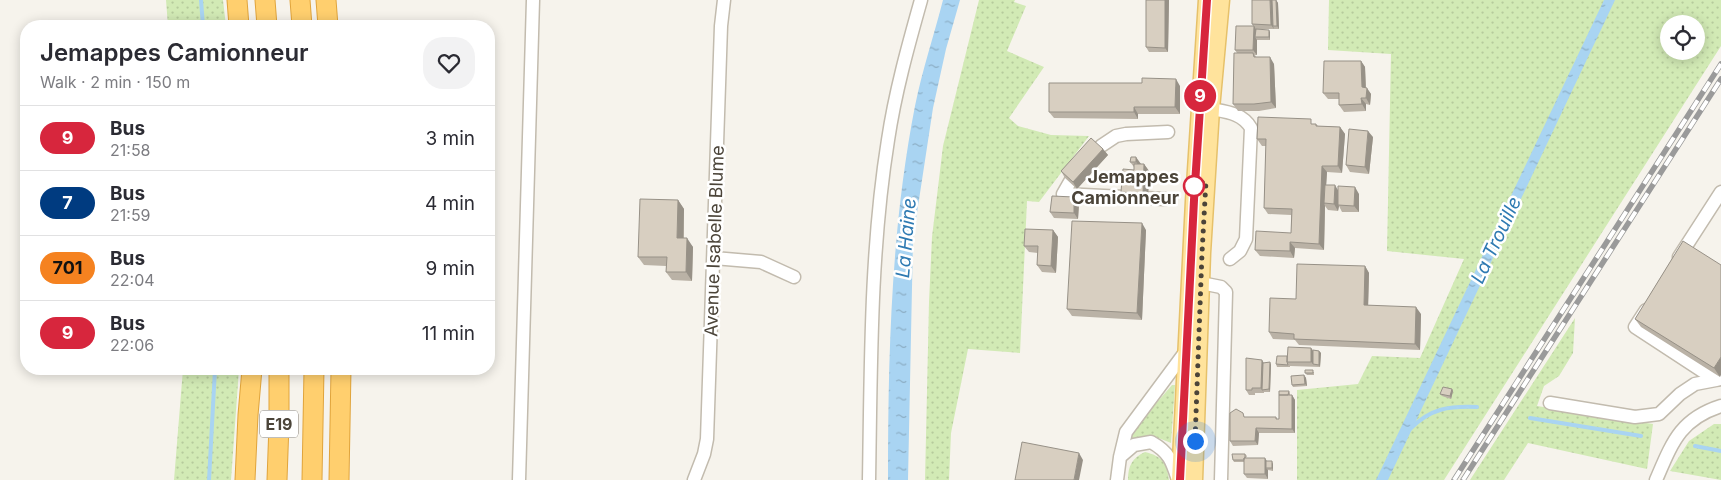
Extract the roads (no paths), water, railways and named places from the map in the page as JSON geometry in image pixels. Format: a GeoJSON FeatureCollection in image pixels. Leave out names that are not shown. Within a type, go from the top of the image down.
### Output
{"type":"FeatureCollection","features":[{"type":"Feature","properties":{"kind":"highway"},"geometry":{"type":"LineString","coordinates":[[237,0],[239,20]]}},
{"type":"Feature","properties":{"kind":"highway"},"geometry":{"type":"LineString","coordinates":[[265,0],[267,20]]}},
{"type":"Feature","properties":{"kind":"highway"},"geometry":{"type":"LineString","coordinates":[[300,0],[302,20]]}},
{"type":"Feature","properties":{"kind":"highway"},"geometry":{"type":"LineString","coordinates":[[326,0],[328,20]]}},
{"type":"Feature","properties":{"kind":"highway"},"geometry":{"type":"LineString","coordinates":[[338,0],[338,20]]}},
{"type":"Feature","properties":{"kind":"highway"},"geometry":{"type":"LineString","coordinates":[[245,480],[248,415],[252,375]]}},
{"type":"Feature","properties":{"kind":"highway"},"geometry":{"type":"LineString","coordinates":[[254,375],[257,413],[255,480]]}},
{"type":"Feature","properties":{"kind":"highway","name":"E19"},"geometry":{"type":"LineString","coordinates":[[277,480],[279,375]]}},
{"type":"Feature","properties":{"kind":"highway","name":"E19"},"geometry":{"type":"LineString","coordinates":[[312,480],[314,375]]}},
{"type":"Feature","properties":{"kind":"highway"},"geometry":{"type":"LineString","coordinates":[[339,480],[341,375]]}},
{"type":"Feature","properties":{"kind":"main road"},"geometry":{"type":"LineString","coordinates":[[1179,480],[1207,0]]}},
{"type":"Feature","properties":{"kind":"main road"},"geometry":{"type":"LineString","coordinates":[[1194,480],[1201,283],[1211,109],[1221,0]]}},
{"type":"Feature","properties":{"kind":"street"},"geometry":{"type":"LineString","coordinates":[[520,480],[533,0]]}},
{"type":"Feature","properties":{"kind":"street","name":"Avenue Isabelle Blume"},"geometry":{"type":"LineString","coordinates":[[694,480],[704,454],[707,439],[721,26],[724,0]]}},
{"type":"Feature","properties":{"kind":"street"},"geometry":{"type":"LineString","coordinates":[[869,480],[872,312],[877,225],[888,139],[899,84],[921,0]]}},
{"type":"Feature","properties":{"kind":"street"},"geometry":{"type":"LineString","coordinates":[[1211,109],[1232,112],[1246,120],[1251,128],[1246,239],[1240,251],[1230,259]]}},
{"type":"Feature","properties":{"kind":"street"},"geometry":{"type":"LineString","coordinates":[[1101,146],[1116,136],[1168,132]]}},
{"type":"Feature","properties":{"kind":"street"},"geometry":{"type":"LineString","coordinates":[[1072,180],[1063,194],[1165,199]]}},
{"type":"Feature","properties":{"kind":"street"},"geometry":{"type":"LineString","coordinates":[[1674,265],[1721,192]]}},
{"type":"Feature","properties":{"kind":"street"},"geometry":{"type":"LineString","coordinates":[[714,258],[761,262],[794,276]]}},
{"type":"Feature","properties":{"kind":"street"},"geometry":{"type":"LineString","coordinates":[[1201,283],[1221,287],[1226,292],[1221,480]]}},
{"type":"Feature","properties":{"kind":"street"},"geometry":{"type":"LineString","coordinates":[[1654,296],[1635,327],[1718,379]]}},
{"type":"Feature","properties":{"kind":"street"},"geometry":{"type":"LineString","coordinates":[[1117,480],[1126,432],[1186,351]]}},
{"type":"Feature","properties":{"kind":"street"},"geometry":{"type":"LineString","coordinates":[[1550,403],[1636,417],[1659,414],[1680,394],[1695,384],[1718,379]]}},
{"type":"Feature","properties":{"kind":"street"},"geometry":{"type":"LineString","coordinates":[[1656,480],[1669,449],[1688,422],[1707,410],[1721,406]]}},
{"type":"Feature","properties":{"kind":"street"},"geometry":{"type":"LineString","coordinates":[[1120,457],[1134,445],[1151,442],[1163,448],[1171,459],[1179,480]]}},
{"type":"Feature","properties":{"kind":"water","name":"La Haine"},"geometry":{"type":"Polygon","coordinates":[[[943,0],[960,0],[946,49],[933,108],[913,239],[908,480],[888,480],[892,292],[901,199],[915,106],[943,0]]]}},
{"type":"Feature","properties":{"kind":"water","name":"La Trouille"},"geometry":{"type":"Polygon","coordinates":[[[1604,0],[1615,0],[1388,480],[1376,480],[1604,0]]]}},
{"type":"Feature","properties":{"kind":"waterway"},"geometry":{"type":"LineString","coordinates":[[201,0],[203,20]]}},
{"type":"Feature","properties":{"kind":"waterway"},"geometry":{"type":"LineString","coordinates":[[209,480],[215,375]]}},
{"type":"Feature","properties":{"kind":"waterway"},"geometry":{"type":"LineString","coordinates":[[1410,429],[1425,417],[1441,410],[1458,407],[1477,407]]}},
{"type":"Feature","properties":{"kind":"waterway"},"geometry":{"type":"LineString","coordinates":[[1530,418],[1641,436]]}},
{"type":"Feature","properties":{"kind":"waterway"},"geometry":{"type":"LineString","coordinates":[[1695,446],[1721,451]]}},
{"type":"Feature","properties":{"kind":"railway"},"geometry":{"type":"LineString","coordinates":[[1454,480],[1721,64]]}},
{"type":"Feature","properties":{"kind":"railway"},"geometry":{"type":"LineString","coordinates":[[1463,480],[1721,79]]}},
{"type":"Feature","properties":{"kind":"place","name":"Jemappes Camionneur"},"geometry":{"type":"Point","coordinates":[1194,186]}}]}
